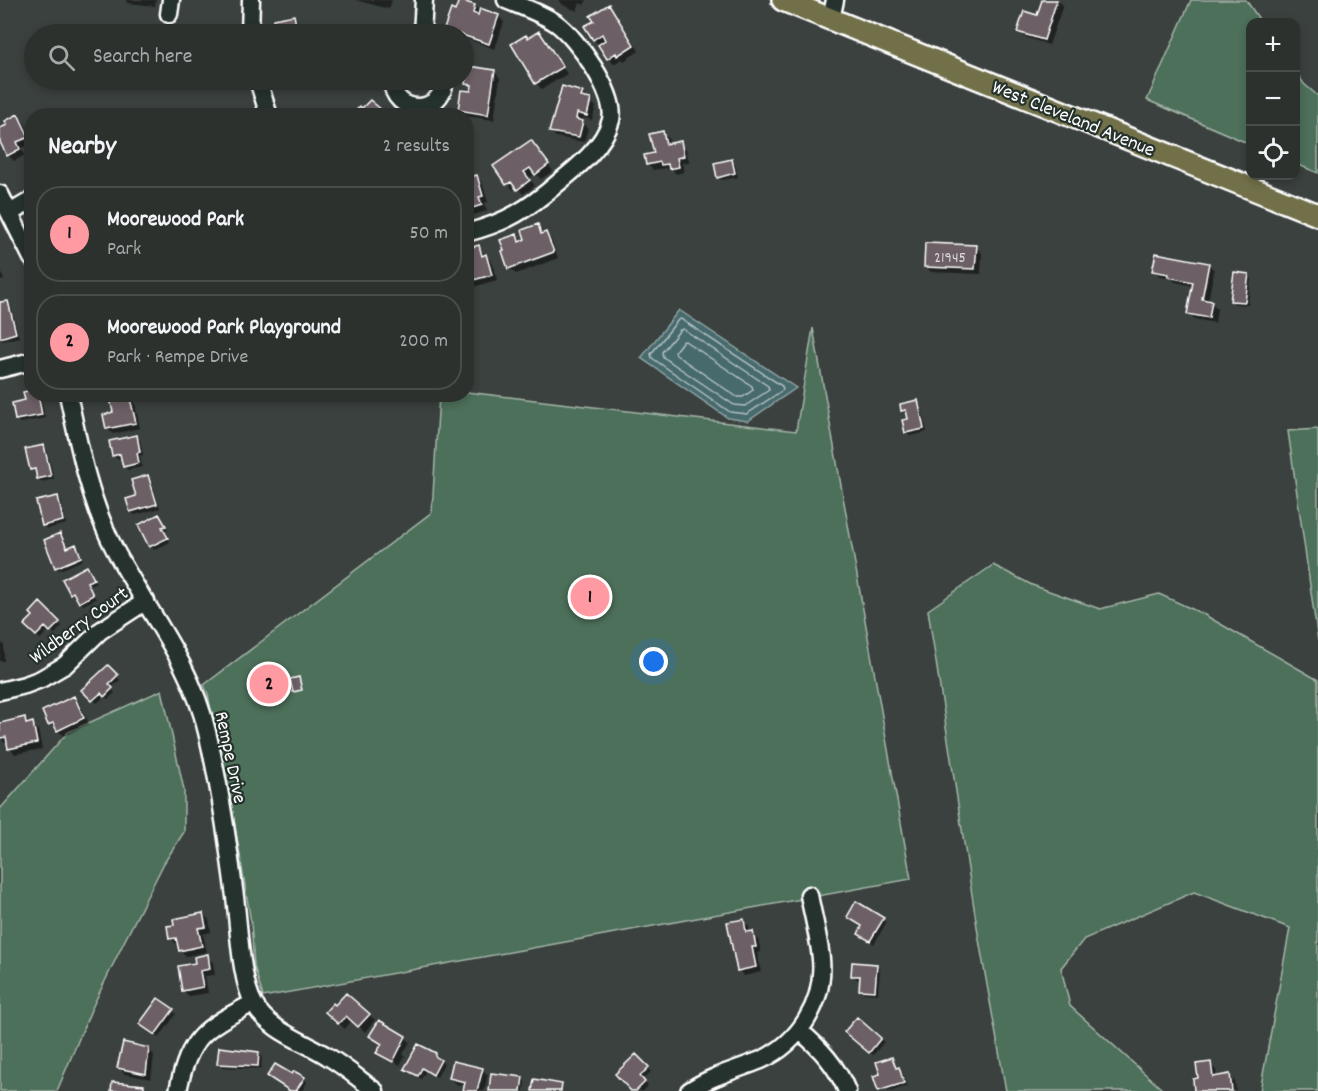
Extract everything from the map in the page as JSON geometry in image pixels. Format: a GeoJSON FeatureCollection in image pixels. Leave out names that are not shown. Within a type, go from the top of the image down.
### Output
{"type":"FeatureCollection","features":[{"type":"Feature","properties":{"kind":"main road","name":"West Cleveland Avenue"},"geometry":{"type":"LineString","coordinates":[[783,0],[833,9],[1318,215]]}},
{"type":"Feature","properties":{"kind":"street"},"geometry":{"type":"LineString","coordinates":[[250,24],[251,0]]}},
{"type":"Feature","properties":{"kind":"street"},"geometry":{"type":"LineString","coordinates":[[423,24],[424,0]]}},
{"type":"Feature","properties":{"kind":"street"},"geometry":{"type":"LineString","coordinates":[[474,230],[501,221],[530,207],[593,150],[610,122],[610,99],[600,77],[562,28],[538,13],[506,0]]}},
{"type":"Feature","properties":{"kind":"street"},"geometry":{"type":"LineString","coordinates":[[261,90],[267,108]]}},
{"type":"Feature","properties":{"kind":"street"},"geometry":{"type":"LineString","coordinates":[[394,90],[398,98],[408,105],[421,107],[436,100],[442,90]]}},
{"type":"Feature","properties":{"kind":"street"},"geometry":{"type":"LineString","coordinates":[[0,194],[24,242]]}},
{"type":"Feature","properties":{"kind":"street"},"geometry":{"type":"LineString","coordinates":[[10,213],[24,205]]}},
{"type":"Feature","properties":{"kind":"street"},"geometry":{"type":"LineString","coordinates":[[0,369],[24,363]]}},
{"type":"Feature","properties":{"kind":"street","name":"Rempe Drive"},"geometry":{"type":"LineString","coordinates":[[70,402],[90,486],[100,517],[115,550],[177,652],[201,707],[226,835],[244,965],[253,1003]]}},
{"type":"Feature","properties":{"kind":"street","name":"Wildberry Court"},"geometry":{"type":"LineString","coordinates":[[0,691],[33,682],[65,664],[100,631],[146,601]]}},
{"type":"Feature","properties":{"kind":"street"},"geometry":{"type":"LineString","coordinates":[[689,1091],[700,1083],[762,1059],[792,1040],[800,1031],[813,1005],[821,969],[810,895]]}},
{"type":"Feature","properties":{"kind":"street"},"geometry":{"type":"LineString","coordinates":[[178,1091],[182,1071],[198,1039],[214,1024],[253,1003],[277,1027],[330,1058],[375,1091]]}},
{"type":"Feature","properties":{"kind":"street"},"geometry":{"type":"LineString","coordinates":[[800,1031],[816,1044],[832,1063],[847,1091]]}},
{"type":"Feature","properties":{"kind":"green space"},"geometry":{"type":"Polygon","coordinates":[[[1191,0],[1246,0],[1258,18],[1246,18],[1246,142],[1147,100],[1191,0]]]}},
{"type":"Feature","properties":{"kind":"green space"},"geometry":{"type":"Polygon","coordinates":[[[1300,78],[1318,96],[1318,173],[1300,166],[1300,78]]]}},
{"type":"Feature","properties":{"kind":"green space"},"geometry":{"type":"Polygon","coordinates":[[[813,328],[911,879],[263,997],[254,966],[251,922],[233,814],[220,764],[208,694],[204,685],[432,512],[439,402],[474,402],[474,393],[796,431],[813,328]]]}},
{"type":"Feature","properties":{"kind":"green space"},"geometry":{"type":"Polygon","coordinates":[[[1318,429],[1318,641],[1288,431],[1318,429]]]}},
{"type":"Feature","properties":{"kind":"green space"},"geometry":{"type":"Polygon","coordinates":[[[993,565],[1032,585],[1100,609],[1159,594],[1203,614],[1318,680],[1318,1091],[1260,1091],[1290,928],[1194,892],[1084,939],[1061,968],[1070,1006],[1164,1091],[1006,1091],[979,940],[928,610],[993,565]]]}},
{"type":"Feature","properties":{"kind":"green space"},"geometry":{"type":"Polygon","coordinates":[[[162,690],[184,790],[184,832],[164,863],[123,944],[91,1010],[57,1091],[0,1091],[0,809],[68,732],[162,690]]]}},
{"type":"Feature","properties":{"kind":"water"},"geometry":{"type":"Polygon","coordinates":[[[679,310],[796,388],[748,421],[728,418],[641,358],[679,310]]]}},
{"type":"Feature","properties":{"kind":"building"},"geometry":{"type":"Polygon","coordinates":[[[459,0],[475,5],[473,13],[478,15],[480,8],[499,15],[489,44],[474,39],[474,24],[446,24],[451,9],[455,11],[459,0]]]}},
{"type":"Feature","properties":{"kind":"building"},"geometry":{"type":"Polygon","coordinates":[[[1042,0],[1057,0],[1044,40],[1017,32],[1024,11],[1037,15],[1042,0]]]}},
{"type":"Feature","properties":{"kind":"building"},"geometry":{"type":"Polygon","coordinates":[[[609,4],[634,45],[617,56],[616,53],[607,59],[598,45],[605,40],[602,34],[593,40],[584,26],[594,21],[590,16],[609,4]]]}},
{"type":"Feature","properties":{"kind":"building"},"geometry":{"type":"Polygon","coordinates":[[[294,15],[296,24],[264,24],[273,22],[273,19],[294,15]]]}},
{"type":"Feature","properties":{"kind":"building"},"geometry":{"type":"Polygon","coordinates":[[[539,31],[563,67],[535,84],[511,44],[526,35],[528,38],[539,31]]]}},
{"type":"Feature","properties":{"kind":"building"},"geometry":{"type":"Polygon","coordinates":[[[474,67],[495,70],[488,115],[474,113],[474,108],[458,108],[461,90],[474,90],[474,67]]]}},
{"type":"Feature","properties":{"kind":"building"},"geometry":{"type":"Polygon","coordinates":[[[562,86],[583,92],[581,97],[591,99],[587,116],[577,113],[576,119],[583,121],[579,137],[549,132],[562,86]]]}},
{"type":"Feature","properties":{"kind":"building"},"geometry":{"type":"Polygon","coordinates":[[[370,100],[380,108],[362,108],[370,100]]]}},
{"type":"Feature","properties":{"kind":"building"},"geometry":{"type":"Polygon","coordinates":[[[18,114],[24,127],[24,139],[17,142],[20,149],[7,156],[0,142],[0,128],[7,125],[5,121],[18,114]]]}},
{"type":"Feature","properties":{"kind":"building"},"geometry":{"type":"Polygon","coordinates":[[[663,131],[666,144],[681,141],[684,156],[677,158],[679,167],[669,169],[668,164],[661,165],[660,162],[646,165],[644,155],[654,153],[649,134],[663,131]]]}},
{"type":"Feature","properties":{"kind":"building"},"geometry":{"type":"Polygon","coordinates":[[[531,140],[549,164],[535,175],[530,168],[524,172],[530,180],[517,190],[511,182],[506,185],[493,166],[531,140]]]}},
{"type":"Feature","properties":{"kind":"building"},"geometry":{"type":"Polygon","coordinates":[[[732,159],[735,173],[717,178],[714,163],[732,159]]]}},
{"type":"Feature","properties":{"kind":"building"},"geometry":{"type":"Polygon","coordinates":[[[477,175],[483,196],[479,197],[482,205],[474,208],[474,176],[477,175]]]}},
{"type":"Feature","properties":{"kind":"building"},"geometry":{"type":"Polygon","coordinates":[[[538,224],[541,234],[546,232],[554,252],[508,269],[500,240],[517,234],[519,242],[525,239],[522,230],[538,224]]]}},
{"type":"Feature","properties":{"kind":"building"},"geometry":{"type":"Polygon","coordinates":[[[925,243],[977,245],[975,269],[924,267],[925,243]]]}},
{"type":"Feature","properties":{"kind":"building"},"geometry":{"type":"Polygon","coordinates":[[[479,245],[482,256],[486,254],[492,275],[474,280],[474,247],[479,245]]]}},
{"type":"Feature","properties":{"kind":"building"},"geometry":{"type":"Polygon","coordinates":[[[1156,253],[1209,263],[1202,299],[1212,301],[1209,318],[1187,314],[1193,282],[1152,271],[1156,253]]]}},
{"type":"Feature","properties":{"kind":"building"},"geometry":{"type":"Polygon","coordinates":[[[1234,272],[1249,274],[1245,302],[1230,301],[1234,272]]]}},
{"type":"Feature","properties":{"kind":"building"},"geometry":{"type":"Polygon","coordinates":[[[8,301],[16,333],[0,338],[0,302],[8,301]]]}},
{"type":"Feature","properties":{"kind":"building"},"geometry":{"type":"Polygon","coordinates":[[[24,400],[40,402],[42,415],[15,420],[12,403],[24,400]]]}},
{"type":"Feature","properties":{"kind":"building"},"geometry":{"type":"Polygon","coordinates":[[[918,400],[924,429],[905,433],[902,420],[908,419],[906,410],[901,411],[900,404],[918,400]]]}},
{"type":"Feature","properties":{"kind":"building"},"geometry":{"type":"Polygon","coordinates":[[[111,402],[131,402],[136,423],[106,429],[103,415],[113,412],[111,402]]]}},
{"type":"Feature","properties":{"kind":"building"},"geometry":{"type":"Polygon","coordinates":[[[137,435],[139,463],[123,467],[120,454],[112,456],[109,441],[137,435]]]}},
{"type":"Feature","properties":{"kind":"building"},"geometry":{"type":"Polygon","coordinates":[[[44,445],[51,476],[37,479],[35,469],[30,470],[25,449],[44,445]]]}},
{"type":"Feature","properties":{"kind":"building"},"geometry":{"type":"Polygon","coordinates":[[[148,475],[157,504],[130,512],[126,499],[136,496],[131,480],[148,475]]]}},
{"type":"Feature","properties":{"kind":"building"},"geometry":{"type":"Polygon","coordinates":[[[58,496],[63,521],[42,526],[36,501],[58,496]]]}},
{"type":"Feature","properties":{"kind":"building"},"geometry":{"type":"Polygon","coordinates":[[[159,514],[166,526],[162,527],[168,538],[149,547],[138,525],[159,514]]]}},
{"type":"Feature","properties":{"kind":"building"},"geometry":{"type":"Polygon","coordinates":[[[60,533],[67,548],[76,544],[81,557],[55,568],[44,540],[60,533]]]}},
{"type":"Feature","properties":{"kind":"building"},"geometry":{"type":"Polygon","coordinates":[[[87,566],[94,579],[87,582],[93,595],[79,603],[73,592],[70,594],[62,579],[87,566]]]}},
{"type":"Feature","properties":{"kind":"building"},"geometry":{"type":"Polygon","coordinates":[[[40,602],[60,622],[50,632],[45,627],[36,636],[24,625],[33,616],[30,613],[40,602]]]}},
{"type":"Feature","properties":{"kind":"building"},"geometry":{"type":"Polygon","coordinates":[[[108,665],[118,675],[109,684],[113,688],[104,697],[101,693],[92,701],[81,690],[108,665]]]}},
{"type":"Feature","properties":{"kind":"building"},"geometry":{"type":"Polygon","coordinates":[[[299,677],[302,690],[293,692],[290,679],[299,677]]]}},
{"type":"Feature","properties":{"kind":"building"},"geometry":{"type":"Polygon","coordinates":[[[74,696],[84,718],[57,731],[53,723],[48,725],[42,711],[74,696]]]}},
{"type":"Feature","properties":{"kind":"building"},"geometry":{"type":"Polygon","coordinates":[[[25,717],[26,724],[33,722],[37,743],[8,749],[6,737],[0,738],[0,723],[25,717]]]}},
{"type":"Feature","properties":{"kind":"building"},"geometry":{"type":"Polygon","coordinates":[[[856,901],[884,918],[870,941],[858,934],[862,926],[847,917],[856,901]]]}},
{"type":"Feature","properties":{"kind":"building"},"geometry":{"type":"Polygon","coordinates":[[[203,913],[206,927],[198,928],[202,946],[179,951],[176,938],[169,939],[167,926],[174,925],[173,919],[203,913]]]}},
{"type":"Feature","properties":{"kind":"building"},"geometry":{"type":"Polygon","coordinates":[[[744,919],[746,932],[753,931],[756,947],[752,947],[756,967],[737,971],[727,922],[744,919]]]}},
{"type":"Feature","properties":{"kind":"building"},"geometry":{"type":"Polygon","coordinates":[[[208,954],[210,969],[200,971],[203,987],[182,991],[178,966],[195,963],[194,957],[208,954]]]}},
{"type":"Feature","properties":{"kind":"building"},"geometry":{"type":"Polygon","coordinates":[[[852,962],[877,964],[875,991],[859,990],[860,976],[851,976],[852,962]]]}},
{"type":"Feature","properties":{"kind":"building"},"geometry":{"type":"Polygon","coordinates":[[[346,993],[370,1014],[358,1027],[346,1016],[338,1024],[325,1012],[346,993]]]}},
{"type":"Feature","properties":{"kind":"building"},"geometry":{"type":"Polygon","coordinates":[[[158,998],[174,1009],[155,1035],[139,1024],[158,998]]]}},
{"type":"Feature","properties":{"kind":"building"},"geometry":{"type":"Polygon","coordinates":[[[857,1017],[881,1038],[869,1053],[844,1032],[857,1017]]]}},
{"type":"Feature","properties":{"kind":"building"},"geometry":{"type":"Polygon","coordinates":[[[379,1020],[406,1036],[393,1062],[376,1053],[382,1044],[369,1036],[379,1020]]]}},
{"type":"Feature","properties":{"kind":"building"},"geometry":{"type":"Polygon","coordinates":[[[123,1042],[149,1048],[146,1074],[117,1068],[123,1042]]]}},
{"type":"Feature","properties":{"kind":"building"},"geometry":{"type":"Polygon","coordinates":[[[418,1044],[436,1053],[435,1056],[441,1060],[433,1075],[422,1068],[418,1076],[404,1069],[418,1044]]]}},
{"type":"Feature","properties":{"kind":"building"},"geometry":{"type":"Polygon","coordinates":[[[219,1047],[259,1052],[258,1066],[217,1064],[219,1047]]]}},
{"type":"Feature","properties":{"kind":"building"},"geometry":{"type":"Polygon","coordinates":[[[636,1054],[649,1067],[640,1076],[645,1082],[636,1091],[631,1091],[615,1074],[636,1054]]]}},
{"type":"Feature","properties":{"kind":"building"},"geometry":{"type":"Polygon","coordinates":[[[892,1057],[896,1068],[899,1067],[904,1083],[878,1091],[873,1076],[880,1074],[876,1062],[892,1057]]]}},
{"type":"Feature","properties":{"kind":"building"},"geometry":{"type":"Polygon","coordinates":[[[453,1061],[483,1068],[477,1091],[463,1091],[465,1082],[449,1078],[453,1061]]]}},
{"type":"Feature","properties":{"kind":"building"},"geometry":{"type":"Polygon","coordinates":[[[1211,1062],[1213,1077],[1230,1074],[1232,1091],[1194,1091],[1193,1079],[1198,1078],[1196,1064],[1211,1062]]]}},
{"type":"Feature","properties":{"kind":"building"},"geometry":{"type":"Polygon","coordinates":[[[275,1064],[292,1074],[294,1071],[305,1077],[296,1091],[290,1091],[267,1076],[275,1064]]]}},
{"type":"Feature","properties":{"kind":"building"},"geometry":{"type":"Polygon","coordinates":[[[491,1073],[523,1077],[521,1091],[489,1091],[491,1073]]]}},
{"type":"Feature","properties":{"kind":"building"},"geometry":{"type":"Polygon","coordinates":[[[534,1079],[562,1084],[561,1091],[532,1091],[534,1079]]]}},
{"type":"Feature","properties":{"kind":"building"},"geometry":{"type":"Polygon","coordinates":[[[112,1082],[144,1085],[144,1091],[111,1091],[112,1082]]]}},
{"type":"Feature","properties":{"kind":"place","name":"Moorewood Park"},"geometry":{"type":"Point","coordinates":[590,597]}},
{"type":"Feature","properties":{"kind":"place","name":"Moorewood Park Playground"},"geometry":{"type":"Point","coordinates":[269,684]}}]}
